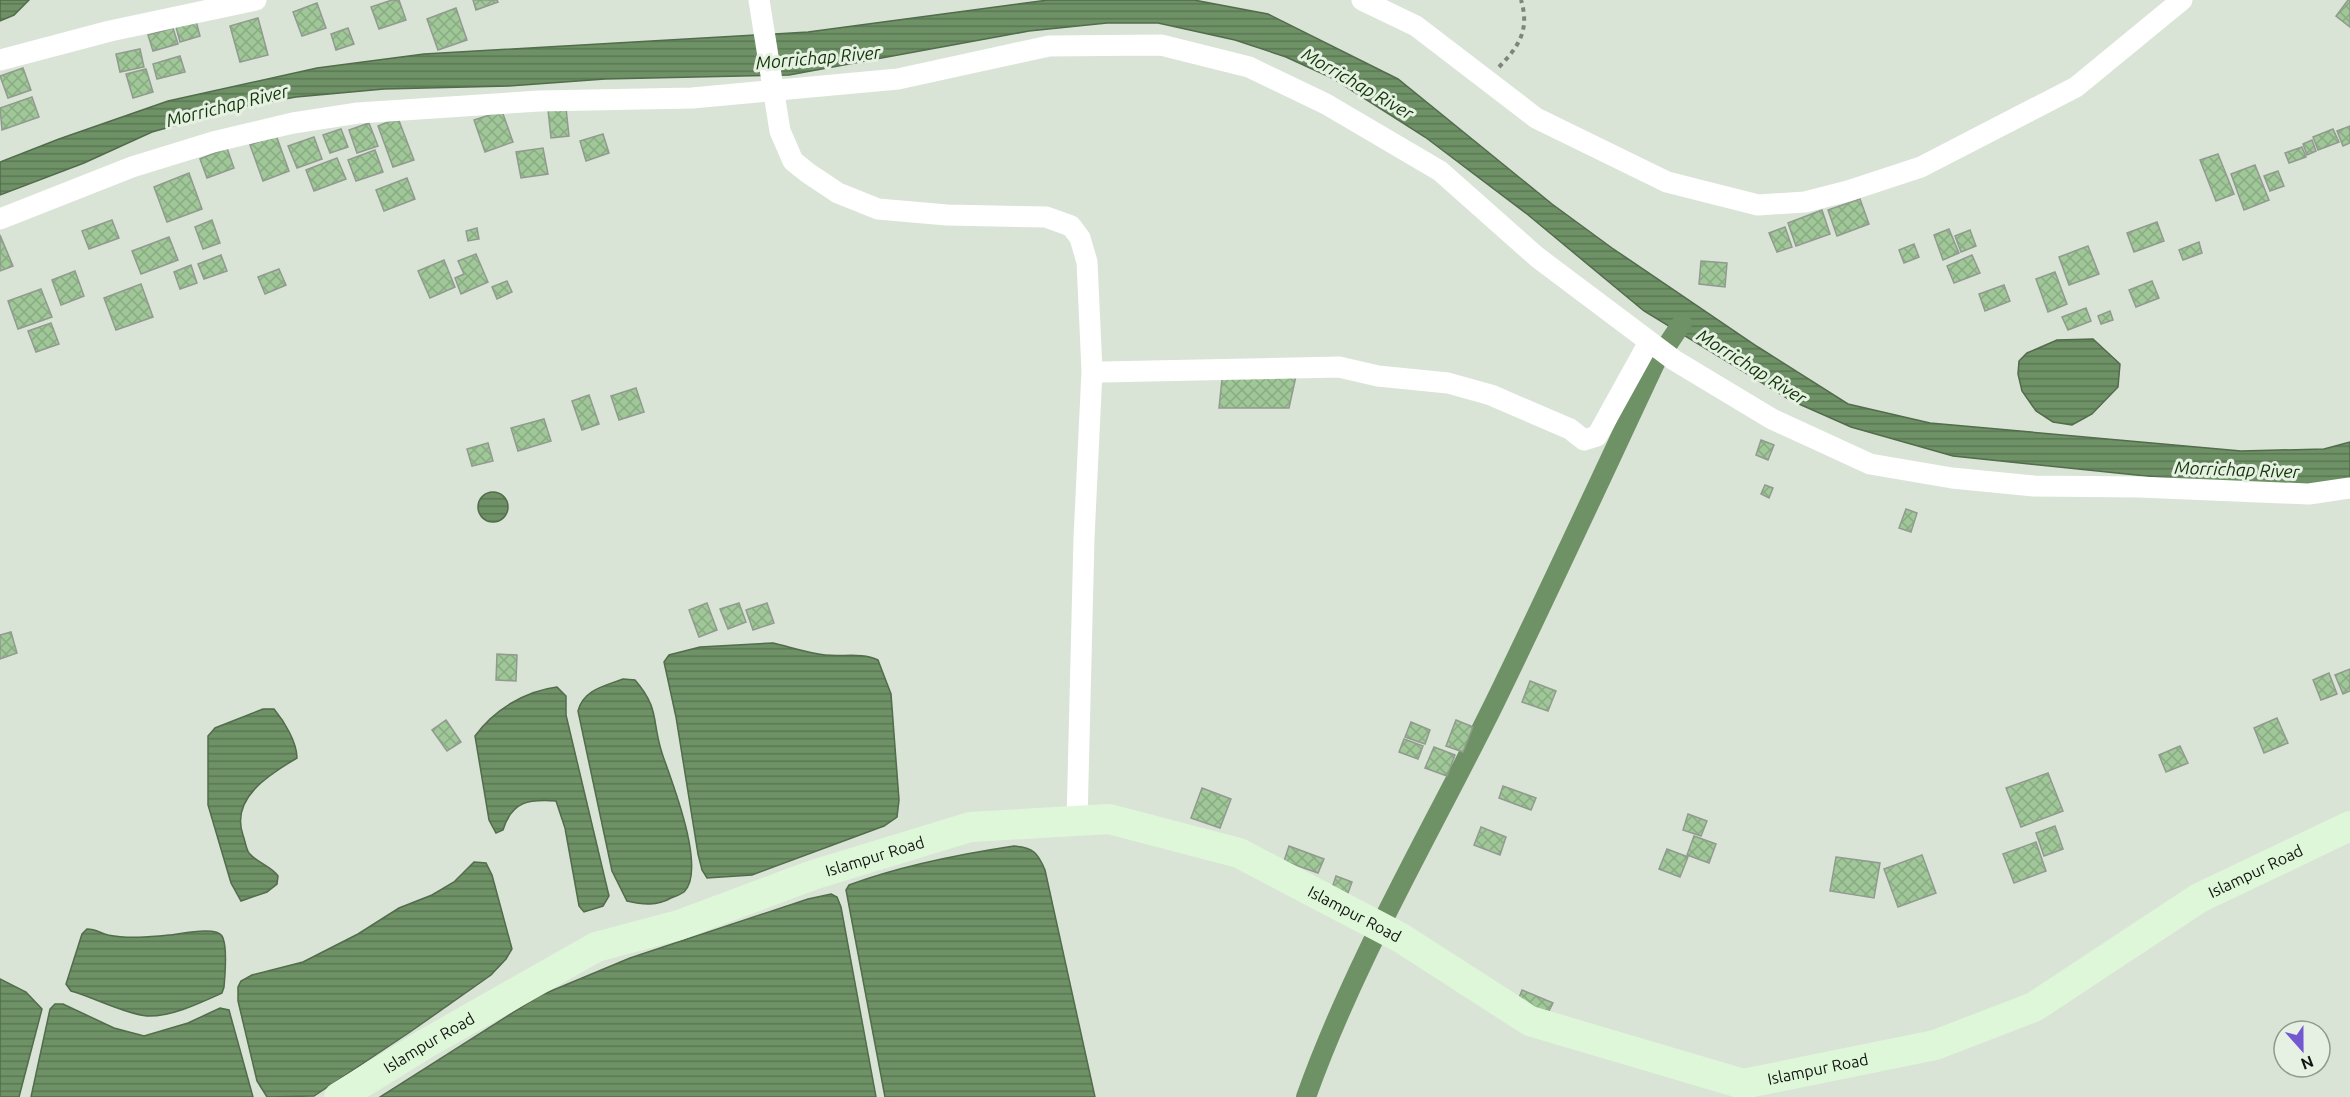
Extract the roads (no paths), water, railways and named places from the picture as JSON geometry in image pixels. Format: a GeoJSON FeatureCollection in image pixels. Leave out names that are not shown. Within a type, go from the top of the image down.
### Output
{"type":"FeatureCollection","features":[{"type":"Feature","properties":{"kind":"street"},"geometry":{"type":"LineString","coordinates":[[0,60],[110,31],[256,0]]}},
{"type":"Feature","properties":{"kind":"street"},"geometry":{"type":"LineString","coordinates":[[759,0],[780,131],[793,161],[838,193],[878,209],[947,215],[1046,217],[1071,226],[1080,238],[1087,261],[1092,371],[1084,537],[1077,821]]}},
{"type":"Feature","properties":{"kind":"street"},"geometry":{"type":"LineString","coordinates":[[1362,0],[1416,26],[1536,118],[1667,182],[1758,205],[1805,202],[1922,167],[2076,87],[2182,0]]}},
{"type":"Feature","properties":{"kind":"street"},"geometry":{"type":"LineString","coordinates":[[0,219],[132,167],[213,142],[293,123],[358,113],[539,101],[692,98],[774,89],[898,80],[1049,46],[1161,45],[1249,67],[1326,104],[1440,171],[1537,257],[1674,360],[1772,419],[1870,464],[1952,478],[2034,486],[2139,487],[2309,494],[2350,488]]}},
{"type":"Feature","properties":{"kind":"street"},"geometry":{"type":"LineString","coordinates":[[1101,372],[1338,367],[1378,376],[1448,383],[1491,395],[1570,429],[1584,440],[1597,436],[1650,342]]}},
{"type":"Feature","properties":{"kind":"street","name":"Islampur Road"},"geometry":{"type":"LineString","coordinates":[[339,1097],[425,1044],[596,947],[679,925],[813,875],[970,827],[1109,819],[1239,853],[1401,938],[1530,1021],[1743,1084],[1935,1045],[2034,1007],[2199,898],[2350,826]]}},
{"type":"Feature","properties":{"kind":"water"},"geometry":{"type":"Polygon","coordinates":[[[0,0],[29,0],[14,15],[0,21],[0,0]]]}},
{"type":"Feature","properties":{"kind":"water","name":"Morrichap River"},"geometry":{"type":"Polygon","coordinates":[[[1048,0],[1194,0],[1268,14],[1398,79],[1552,204],[1612,248],[1758,347],[1848,404],[1930,423],[2241,451],[2324,449],[2350,442],[2350,480],[2272,489],[1953,456],[1851,427],[1790,400],[1644,311],[1527,214],[1425,137],[1334,79],[1286,57],[1235,40],[1158,23],[1107,23],[1029,31],[789,75],[605,79],[509,86],[384,89],[296,97],[245,106],[152,132],[84,163],[0,195],[0,162],[168,101],[317,68],[424,54],[808,32],[1048,0]]]}},
{"type":"Feature","properties":{"kind":"water"},"geometry":{"type":"Polygon","coordinates":[[[2093,339],[2120,364],[2118,387],[2092,414],[2072,425],[2053,422],[2036,411],[2022,391],[2018,374],[2019,361],[2027,353],[2057,340],[2093,339]]]}},
{"type":"Feature","properties":{"kind":"water"},"geometry":{"type":"Polygon","coordinates":[[[493,492],[504,496],[508,507],[504,518],[493,522],[482,518],[478,507],[482,496],[493,492]]]}},
{"type":"Feature","properties":{"kind":"water"},"geometry":{"type":"Polygon","coordinates":[[[773,643],[819,654],[859,655],[878,660],[891,694],[899,800],[897,817],[884,826],[752,875],[707,878],[702,870],[698,854],[676,717],[664,662],[669,655],[700,647],[773,643]]]}},
{"type":"Feature","properties":{"kind":"water"},"geometry":{"type":"Polygon","coordinates":[[[623,679],[635,680],[649,700],[659,744],[680,805],[690,846],[692,865],[690,881],[684,892],[655,904],[627,901],[612,871],[578,711],[589,693],[623,679]]]}},
{"type":"Feature","properties":{"kind":"water"},"geometry":{"type":"Polygon","coordinates":[[[557,687],[566,696],[566,715],[609,896],[603,906],[584,912],[579,906],[565,828],[556,801],[523,804],[511,813],[503,830],[496,833],[489,820],[475,736],[491,718],[511,703],[533,693],[557,687]]]}},
{"type":"Feature","properties":{"kind":"water"},"geometry":{"type":"Polygon","coordinates":[[[263,709],[274,709],[282,719],[292,739],[297,758],[275,772],[255,789],[242,810],[240,822],[248,851],[278,876],[277,884],[267,892],[241,901],[231,883],[208,805],[208,736],[215,728],[263,709]]]}},
{"type":"Feature","properties":{"kind":"water"},"geometry":{"type":"Polygon","coordinates":[[[1014,846],[1034,852],[1045,870],[1095,1097],[885,1097],[846,890],[849,885],[910,866],[1014,846]]]}},
{"type":"Feature","properties":{"kind":"water"},"geometry":{"type":"Polygon","coordinates":[[[474,862],[486,863],[492,875],[512,949],[506,959],[491,975],[314,1096],[267,1097],[257,1081],[238,1001],[238,987],[241,981],[252,975],[303,962],[358,934],[399,908],[432,895],[454,882],[474,862]]]}},
{"type":"Feature","properties":{"kind":"water"},"geometry":{"type":"Polygon","coordinates":[[[831,894],[837,897],[841,907],[876,1097],[380,1097],[539,996],[630,958],[808,899],[831,894]]]}},
{"type":"Feature","properties":{"kind":"water"},"geometry":{"type":"Polygon","coordinates":[[[87,929],[108,935],[131,937],[198,931],[218,933],[224,941],[226,953],[222,993],[175,1012],[147,1016],[138,1015],[71,991],[66,984],[82,934],[87,929]]]}},
{"type":"Feature","properties":{"kind":"water"},"geometry":{"type":"Polygon","coordinates":[[[0,979],[26,992],[42,1009],[19,1097],[0,1097],[0,979]]]}},
{"type":"Feature","properties":{"kind":"water"},"geometry":{"type":"Polygon","coordinates":[[[55,1004],[63,1004],[114,1028],[144,1036],[188,1023],[220,1008],[229,1010],[253,1097],[31,1097],[50,1009],[55,1004]]]}},
{"type":"Feature","properties":{"kind":"waterway"},"geometry":{"type":"LineString","coordinates":[[1668,344],[1682,323]]}},
{"type":"Feature","properties":{"kind":"waterway"},"geometry":{"type":"LineString","coordinates":[[1306,1097],[1347,996],[1370,947],[1494,704],[1657,359]]}}]}
